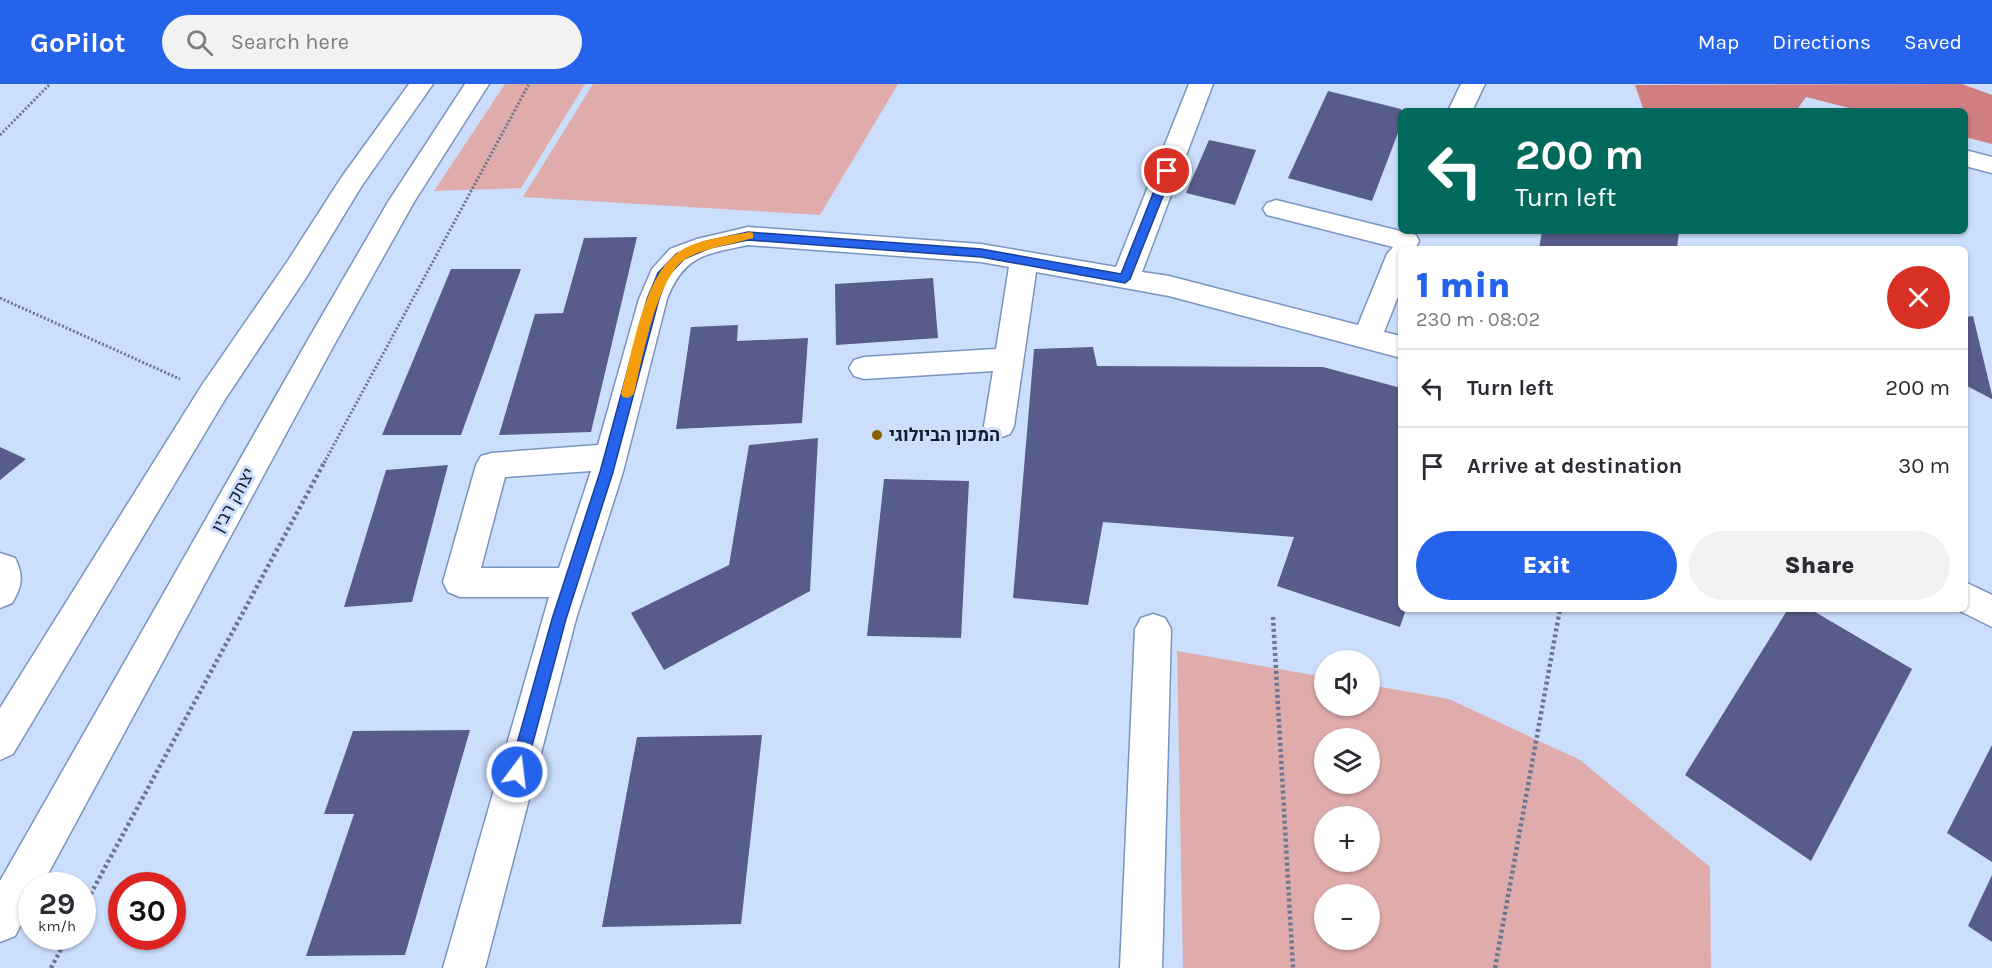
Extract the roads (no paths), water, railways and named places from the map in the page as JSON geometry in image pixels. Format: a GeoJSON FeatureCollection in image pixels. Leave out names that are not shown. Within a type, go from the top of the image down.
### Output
{"type":"FeatureCollection","features":[{"type":"Feature","properties":{"kind":"street"},"geometry":{"type":"LineString","coordinates":[[0,742],[213,393],[297,269],[350,184],[421,84]]}},
{"type":"Feature","properties":{"kind":"street","name":"יצחק רבין"},"geometry":{"type":"LineString","coordinates":[[0,921],[319,345],[401,202],[457,111],[477,84]]}},
{"type":"Feature","properties":{"kind":"street"},"geometry":{"type":"LineString","coordinates":[[1125,279],[1201,84]]}},
{"type":"Feature","properties":{"kind":"street"},"geometry":{"type":"LineString","coordinates":[[1461,108],[1473,84]]}},
{"type":"Feature","properties":{"kind":"street"},"geometry":{"type":"LineString","coordinates":[[1968,159],[1992,165]]}},
{"type":"Feature","properties":{"kind":"street"},"geometry":{"type":"LineString","coordinates":[[1276,209],[1405,244]]}},
{"type":"Feature","properties":{"kind":"street"},"geometry":{"type":"LineString","coordinates":[[464,968],[571,583],[611,457],[653,299],[662,276],[680,256],[707,245],[748,236],[981,253],[1168,286],[1398,346]]}},
{"type":"Feature","properties":{"kind":"street"},"geometry":{"type":"LineString","coordinates":[[999,426],[1024,261]]}},
{"type":"Feature","properties":{"kind":"street"},"geometry":{"type":"LineString","coordinates":[[1367,338],[1398,261]]}},
{"type":"Feature","properties":{"kind":"street"},"geometry":{"type":"LineString","coordinates":[[864,368],[1009,359]]}},
{"type":"Feature","properties":{"kind":"street"},"geometry":{"type":"LineString","coordinates":[[571,583],[460,582],[492,465],[611,457]]}},
{"type":"Feature","properties":{"kind":"street"},"geometry":{"type":"LineString","coordinates":[[0,567],[3,568],[5,585],[0,593]]}},
{"type":"Feature","properties":{"kind":"street"},"geometry":{"type":"LineString","coordinates":[[1968,599],[1992,612]]}},
{"type":"Feature","properties":{"kind":"street"},"geometry":{"type":"LineString","coordinates":[[1141,968],[1153,629]]}},
{"type":"Feature","properties":{"kind":"place","name":"המכון הביולוגי"},"geometry":{"type":"Point","coordinates":[877,435]}}]}
